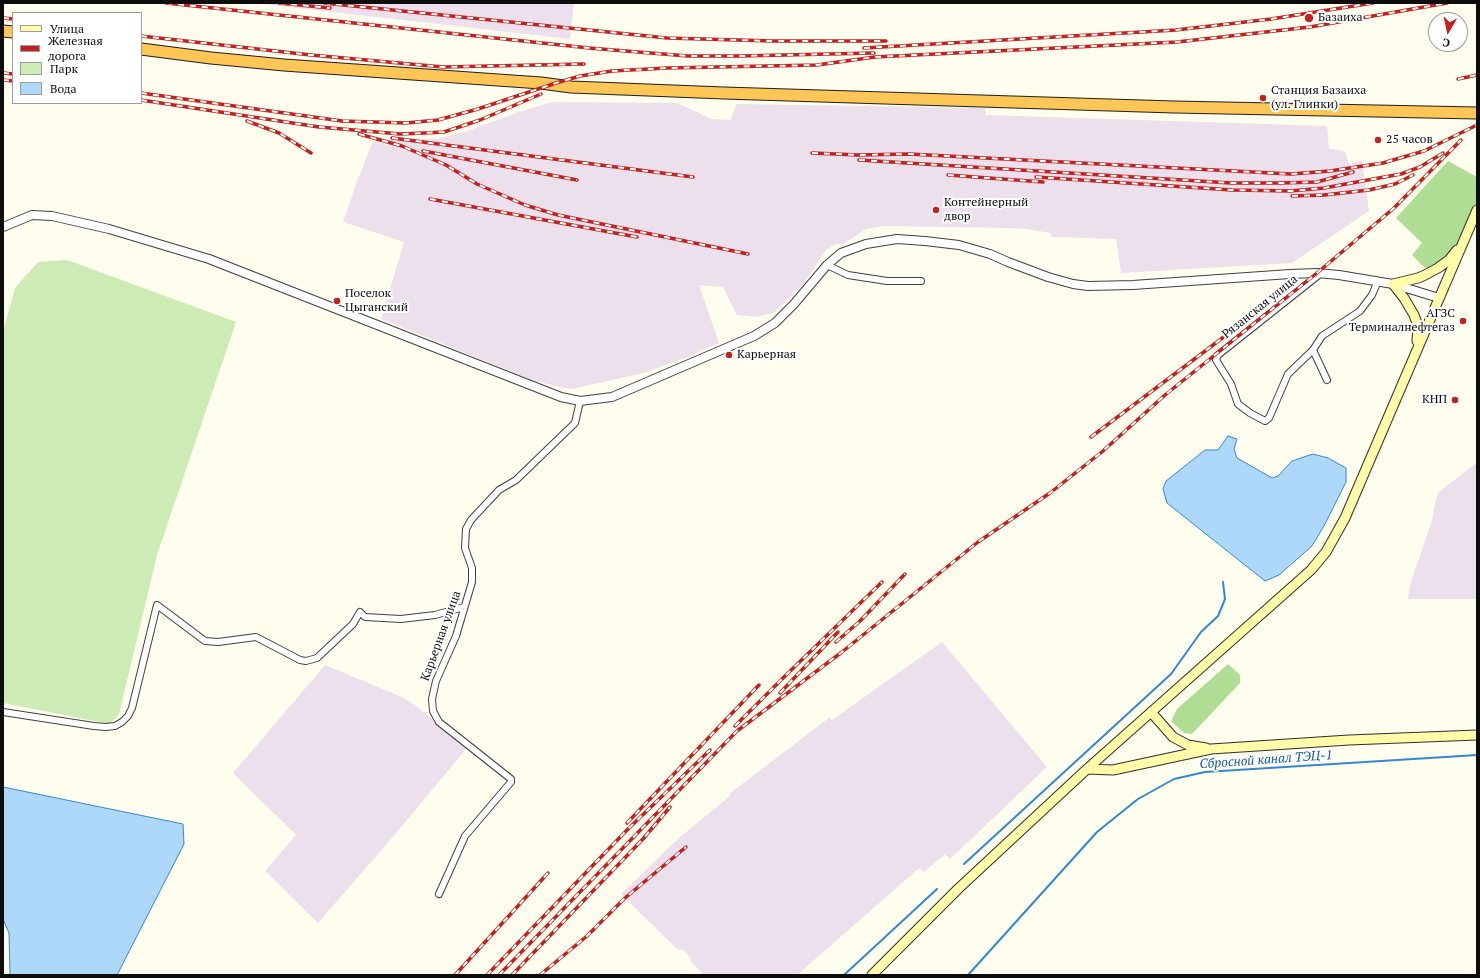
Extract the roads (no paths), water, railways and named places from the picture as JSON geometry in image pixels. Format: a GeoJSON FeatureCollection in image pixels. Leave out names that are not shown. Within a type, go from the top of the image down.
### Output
{"type":"FeatureCollection","features":[{"type":"Feature","properties":{"kind":"highway"},"geometry":{"type":"LineString","coordinates":[[142,49],[284,65],[541,83],[570,87],[1158,106],[1477,113]]}},
{"type":"Feature","properties":{"kind":"main road"},"geometry":{"type":"LineString","coordinates":[[872,975],[959,888],[1087,769],[1311,570],[1326,552],[1345,518],[1477,210]]}},
{"type":"Feature","properties":{"kind":"main road"},"geometry":{"type":"LineString","coordinates":[[1416,352],[1418,326],[1414,315],[1404,298],[1392,284],[1418,278],[1438,268],[1449,260],[1464,242]]}},
{"type":"Feature","properties":{"kind":"main road"},"geometry":{"type":"LineString","coordinates":[[1151,712],[1173,736],[1188,745],[1211,749]]}},
{"type":"Feature","properties":{"kind":"main road"},"geometry":{"type":"LineString","coordinates":[[1087,769],[1113,770],[1211,749],[1333,740],[1477,735]]}},
{"type":"Feature","properties":{"kind":"street"},"geometry":{"type":"LineString","coordinates":[[3,227],[32,215],[52,216],[117,231],[210,259],[554,395],[580,401],[612,397],[754,336],[775,323],[794,304],[827,265],[841,253],[866,244],[897,240],[925,241],[959,245],[990,254],[1048,277],[1073,284],[1088,286],[1133,285],[1290,274],[1320,274],[1378,281],[1439,298]]}},
{"type":"Feature","properties":{"kind":"street"},"geometry":{"type":"LineString","coordinates":[[827,265],[848,275],[887,281],[921,281]]}},
{"type":"Feature","properties":{"kind":"street","name":"Рязанская улица"},"geometry":{"type":"LineString","coordinates":[[1312,350],[1288,374],[1269,418],[1265,420],[1250,413],[1238,404],[1231,384],[1216,360],[1218,355],[1320,274]]}},
{"type":"Feature","properties":{"kind":"street"},"geometry":{"type":"LineString","coordinates":[[1327,380],[1312,350],[1322,336],[1360,311],[1372,295],[1378,281]]}},
{"type":"Feature","properties":{"kind":"street","name":"Карьерная улица"},"geometry":{"type":"LineString","coordinates":[[439,894],[465,836],[511,782],[511,779],[439,722],[433,711],[432,698],[436,681],[456,636],[473,578],[472,568],[465,548],[466,529],[471,520],[499,490],[516,480],[574,423],[580,401]]}},
{"type":"Feature","properties":{"kind":"street"},"geometry":{"type":"LineString","coordinates":[[3,712],[94,726],[115,726],[122,722],[128,716],[132,708],[156,605],[205,641],[218,642],[256,638],[300,660],[306,661],[317,658],[353,624],[360,612],[365,617],[401,619],[435,615],[464,607]]}},
{"type":"Feature","properties":{"kind":"water"},"geometry":{"type":"Polygon","coordinates":[[[1228,436],[1237,439],[1234,449],[1237,458],[1272,478],[1278,476],[1292,461],[1313,454],[1328,458],[1346,468],[1346,482],[1312,546],[1279,575],[1265,581],[1167,503],[1163,489],[1166,481],[1205,450],[1218,450],[1228,436]]]}},
{"type":"Feature","properties":{"kind":"water"},"geometry":{"type":"Polygon","coordinates":[[[3,787],[183,824],[184,844],[117,975],[10,975],[9,933],[3,919],[3,787]]]}},
{"type":"Feature","properties":{"kind":"waterway"},"geometry":{"type":"LineString","coordinates":[[964,864],[1171,674],[1201,632],[1218,616],[1225,599],[1223,582]]}},
{"type":"Feature","properties":{"kind":"waterway","name":"Сбросной канал ТЭЦ-1"},"geometry":{"type":"LineString","coordinates":[[968,975],[1097,832],[1138,799],[1174,779],[1205,772],[1477,755]]}},
{"type":"Feature","properties":{"kind":"waterway"},"geometry":{"type":"LineString","coordinates":[[844,975],[937,889]]}},
{"type":"Feature","properties":{"kind":"railway"},"geometry":{"type":"LineString","coordinates":[[166,3],[589,48],[688,56],[874,53]]}},
{"type":"Feature","properties":{"kind":"railway"},"geometry":{"type":"LineString","coordinates":[[279,3],[330,8]]}},
{"type":"Feature","properties":{"kind":"railway"},"geometry":{"type":"LineString","coordinates":[[324,3],[667,38],[773,41],[886,41]]}},
{"type":"Feature","properties":{"kind":"railway"},"geometry":{"type":"LineString","coordinates":[[864,48],[1176,30],[1271,19],[1373,3]]}},
{"type":"Feature","properties":{"kind":"railway"},"geometry":{"type":"LineString","coordinates":[[142,93],[342,121],[406,123],[438,120],[478,109],[580,76],[612,71],[667,68],[817,65],[875,57],[1177,42],[1310,27],[1447,3]]}},
{"type":"Feature","properties":{"kind":"railway"},"geometry":{"type":"LineString","coordinates":[[3,18],[12,19]]}},
{"type":"Feature","properties":{"kind":"railway"},"geometry":{"type":"LineString","coordinates":[[142,36],[311,55],[443,67],[584,64]]}},
{"type":"Feature","properties":{"kind":"railway"},"geometry":{"type":"LineString","coordinates":[[3,73],[12,74]]}},
{"type":"Feature","properties":{"kind":"railway"},"geometry":{"type":"LineString","coordinates":[[1458,79],[1477,75]]}},
{"type":"Feature","properties":{"kind":"railway"},"geometry":{"type":"LineString","coordinates":[[3,80],[12,81]]}},
{"type":"Feature","properties":{"kind":"railway"},"geometry":{"type":"LineString","coordinates":[[142,100],[319,127],[400,134],[444,132],[480,120],[541,94]]}},
{"type":"Feature","properties":{"kind":"railway"},"geometry":{"type":"LineString","coordinates":[[247,121],[279,133],[311,153]]}},
{"type":"Feature","properties":{"kind":"railway"},"geometry":{"type":"LineString","coordinates":[[812,153],[858,155],[909,154],[1291,174],[1330,171],[1383,163],[1424,151],[1477,125]]}},
{"type":"Feature","properties":{"kind":"railway"},"geometry":{"type":"LineString","coordinates":[[359,134],[402,146],[446,165],[477,184],[525,205],[558,215],[748,254]]}},
{"type":"Feature","properties":{"kind":"railway"},"geometry":{"type":"LineString","coordinates":[[392,138],[693,177]]}},
{"type":"Feature","properties":{"kind":"railway"},"geometry":{"type":"LineString","coordinates":[[499,975],[737,731],[842,652],[978,542],[1050,493],[1103,451],[1165,395],[1317,273],[1394,208],[1461,140]]}},
{"type":"Feature","properties":{"kind":"railway"},"geometry":{"type":"LineString","coordinates":[[423,151],[577,180]]}},
{"type":"Feature","properties":{"kind":"railway"},"geometry":{"type":"LineString","coordinates":[[1036,177],[1232,190],[1290,191],[1324,188],[1401,174],[1420,167],[1443,153]]}},
{"type":"Feature","properties":{"kind":"railway"},"geometry":{"type":"LineString","coordinates":[[859,160],[1231,183],[1317,182],[1353,172]]}},
{"type":"Feature","properties":{"kind":"railway"},"geometry":{"type":"LineString","coordinates":[[948,175],[1043,182]]}},
{"type":"Feature","properties":{"kind":"railway"},"geometry":{"type":"LineString","coordinates":[[1292,196],[1324,195],[1369,190],[1395,184],[1413,175]]}},
{"type":"Feature","properties":{"kind":"railway"},"geometry":{"type":"LineString","coordinates":[[430,199],[637,237]]}},
{"type":"Feature","properties":{"kind":"railway"},"geometry":{"type":"LineString","coordinates":[[1091,437],[1237,327]]}},
{"type":"Feature","properties":{"kind":"railway"},"geometry":{"type":"LineString","coordinates":[[836,642],[860,621],[905,574]]}},
{"type":"Feature","properties":{"kind":"railway"},"geometry":{"type":"LineString","coordinates":[[735,726],[882,582]]}},
{"type":"Feature","properties":{"kind":"railway"},"geometry":{"type":"LineString","coordinates":[[780,693],[838,632]]}},
{"type":"Feature","properties":{"kind":"railway"},"geometry":{"type":"LineString","coordinates":[[627,823],[759,685]]}},
{"type":"Feature","properties":{"kind":"railway"},"geometry":{"type":"LineString","coordinates":[[487,975],[627,830],[710,750]]}},
{"type":"Feature","properties":{"kind":"railway"},"geometry":{"type":"LineString","coordinates":[[512,975],[643,839],[670,807]]}},
{"type":"Feature","properties":{"kind":"railway"},"geometry":{"type":"LineString","coordinates":[[540,975],[587,936],[625,898],[686,847]]}},
{"type":"Feature","properties":{"kind":"railway"},"geometry":{"type":"LineString","coordinates":[[455,975],[548,873]]}},
{"type":"Feature","properties":{"kind":"place","name":"Базаиха"},"geometry":{"type":"Point","coordinates":[1309,18]}},
{"type":"Feature","properties":{"kind":"place","name":"Станция Базаиха (ул. Глинки)"},"geometry":{"type":"Point","coordinates":[1263,98]}},
{"type":"Feature","properties":{"kind":"place","name":"25 часов"},"geometry":{"type":"Point","coordinates":[1378,140]}},
{"type":"Feature","properties":{"kind":"place","name":"Контейнерный двор"},"geometry":{"type":"Point","coordinates":[936,210]}},
{"type":"Feature","properties":{"kind":"place","name":"Поселок Цыганский"},"geometry":{"type":"Point","coordinates":[337,301]}},
{"type":"Feature","properties":{"kind":"place","name":"АГЗС Терминалнефтегаз"},"geometry":{"type":"Point","coordinates":[1463,321]}},
{"type":"Feature","properties":{"kind":"place","name":"Карьерная"},"geometry":{"type":"Point","coordinates":[729,355]}},
{"type":"Feature","properties":{"kind":"place","name":"КНП"},"geometry":{"type":"Point","coordinates":[1455,400]}}]}
